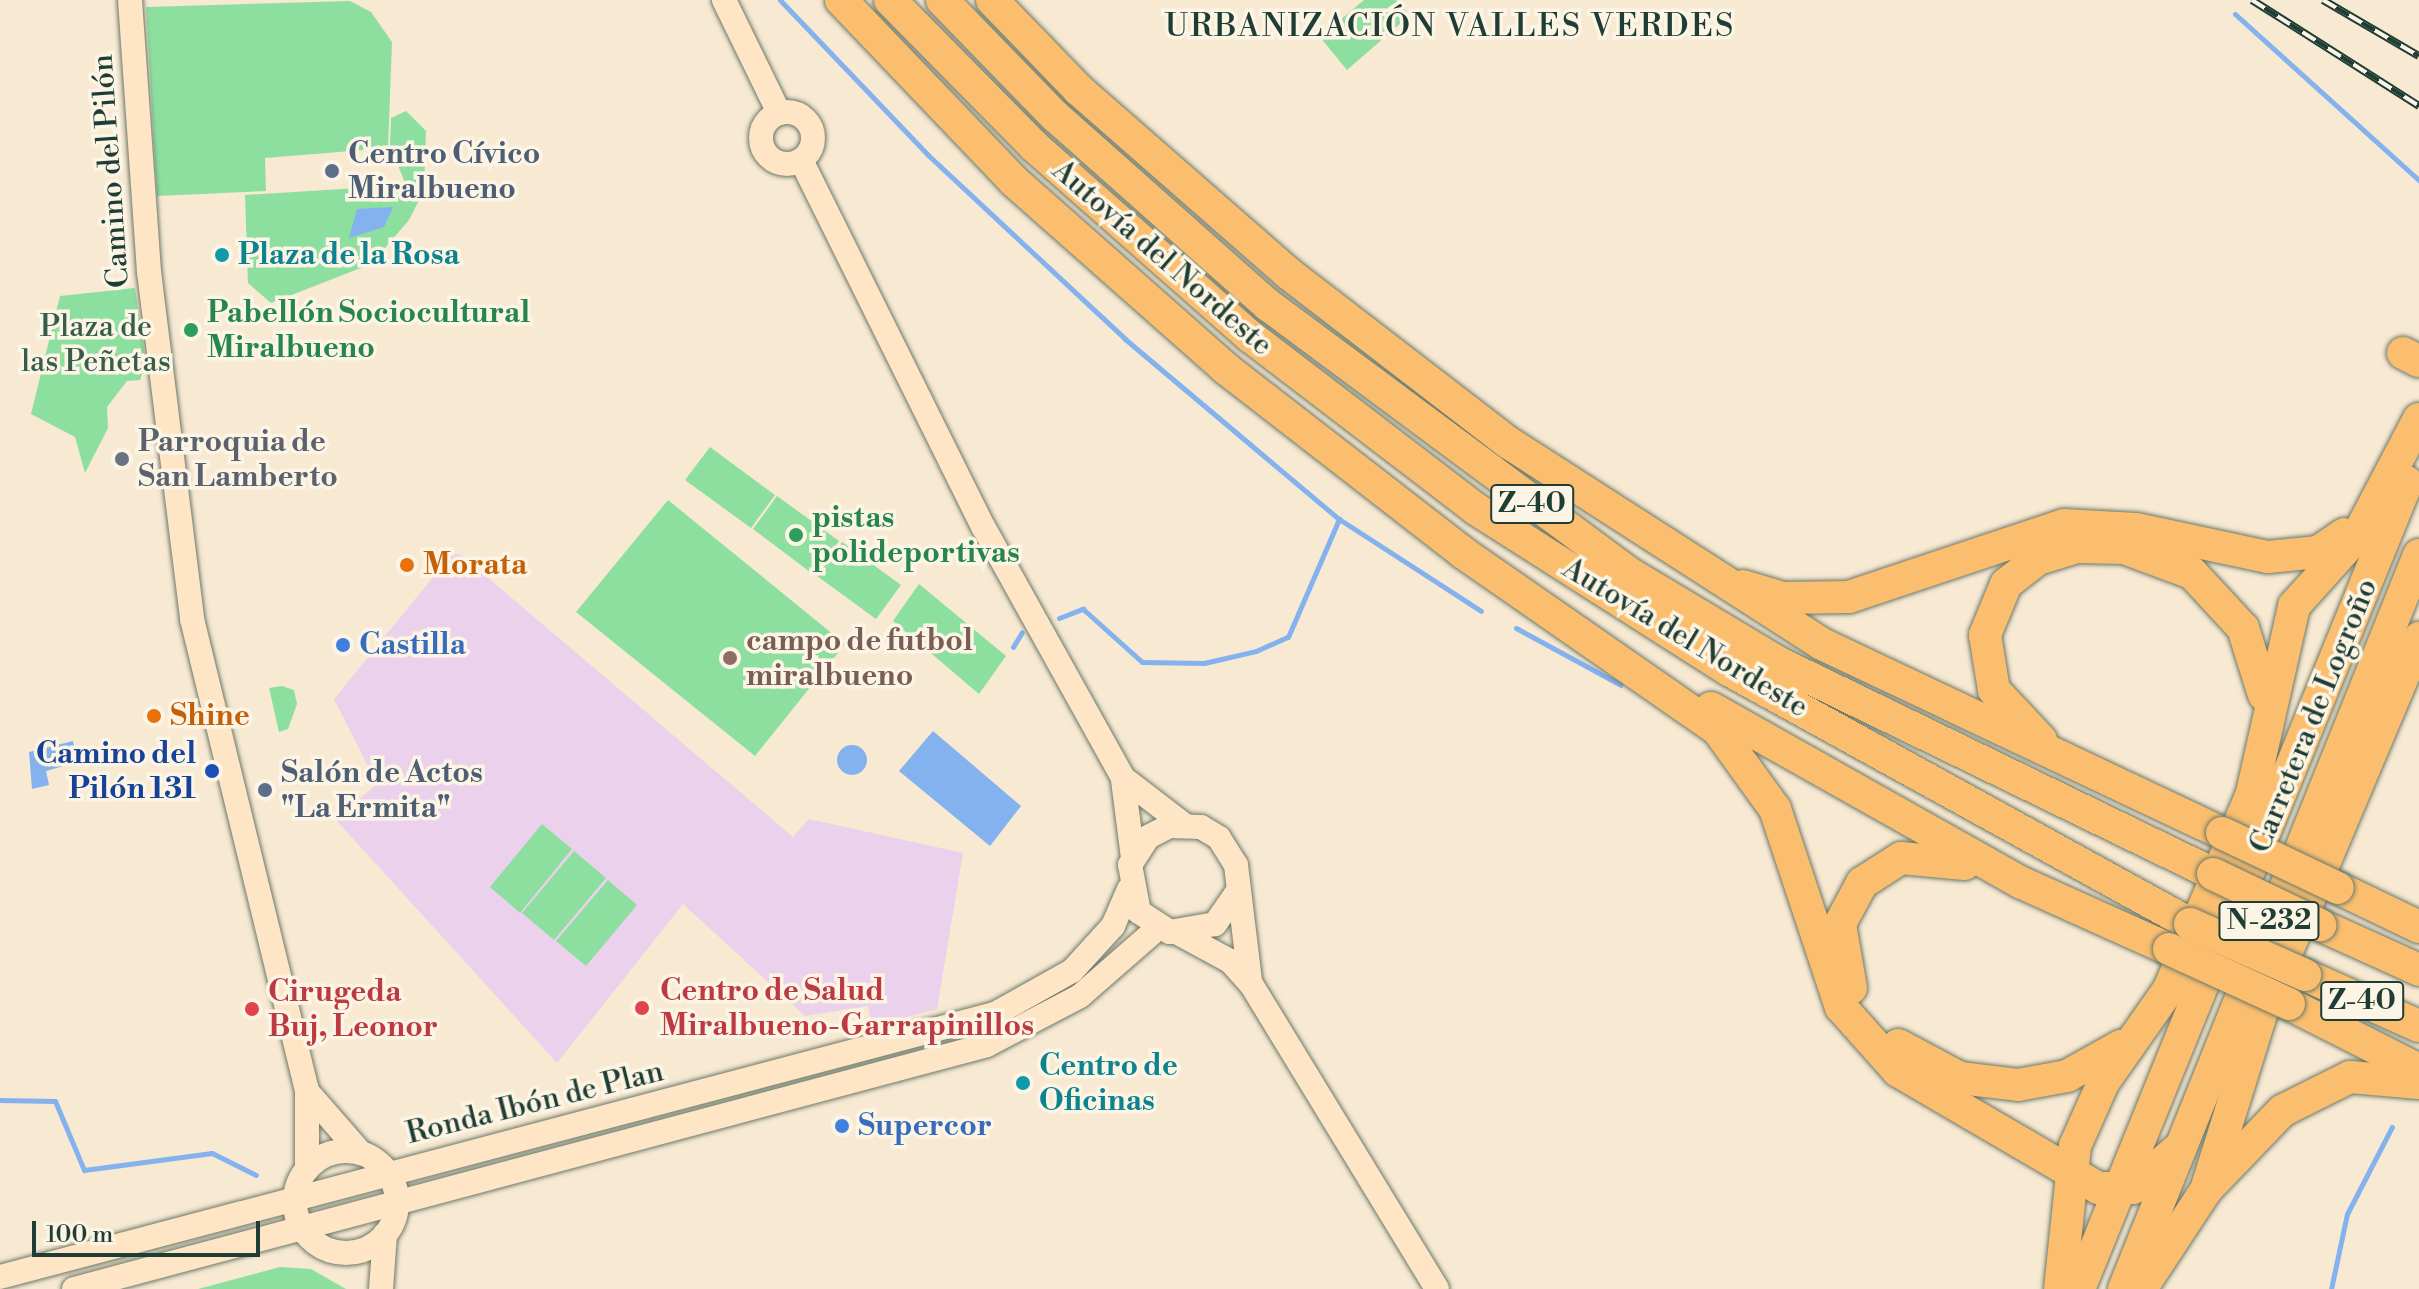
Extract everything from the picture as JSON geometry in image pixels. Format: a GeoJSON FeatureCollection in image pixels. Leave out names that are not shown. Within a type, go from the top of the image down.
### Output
{"type":"FeatureCollection","features":[{"type":"Feature","properties":{"kind":"highway"},"geometry":{"type":"LineString","coordinates":[[841,0],[1014,181],[1225,368],[1450,542],[1718,730],[1762,782],[1787,840],[1828,981],[1856,1028],[1898,1071],[2070,1178],[2120,1190],[2141,1184],[2178,1149]]}},
{"type":"Feature","properties":{"kind":"highway","name":"Autovía del Nordeste"},"geometry":{"type":"LineString","coordinates":[[890,0],[1034,146],[1239,327],[1476,509],[1729,670],[2190,924],[2419,1026]]}},
{"type":"Feature","properties":{"kind":"highway","name":"Autovía del Nordeste"},"geometry":{"type":"LineString","coordinates":[[942,0],[1055,116],[1268,305],[1632,575],[1779,663],[2213,874],[2419,970]]}},
{"type":"Feature","properties":{"kind":"highway"},"geometry":{"type":"LineString","coordinates":[[992,0],[1079,90],[1355,329],[1685,561],[1897,684],[2419,927]]}},
{"type":"Feature","properties":{"kind":"highway"},"geometry":{"type":"LineString","coordinates":[[2419,347],[2403,353],[2419,361]]}},
{"type":"Feature","properties":{"kind":"highway"},"geometry":{"type":"LineString","coordinates":[[2060,1289],[2068,1255],[2070,1178],[2095,1097],[2141,1033],[2183,960],[2260,766],[2279,650],[2294,606],[2372,512],[2419,419]]}},
{"type":"Feature","properties":{"kind":"highway","name":"Carretera de Logroño"},"geometry":{"type":"LineString","coordinates":[[2079,1289],[2419,453]]}},
{"type":"Feature","properties":{"kind":"highway"},"geometry":{"type":"LineString","coordinates":[[1685,561],[1759,593],[1817,600],[1881,588],[2064,525],[2136,529],[2239,554],[2294,557],[2318,552],[2372,512]]}},
{"type":"Feature","properties":{"kind":"highway"},"geometry":{"type":"LineString","coordinates":[[2185,817],[2042,740],[2004,707],[1986,669],[1985,635],[1996,600],[2022,569],[2055,552],[2098,545],[2153,555],[2192,573],[2228,607],[2254,651],[2264,690],[2260,766]]}},
{"type":"Feature","properties":{"kind":"highway","name":"Carretera de Logroño"},"geometry":{"type":"LineString","coordinates":[[2124,1289],[2419,555]]}},
{"type":"Feature","properties":{"kind":"highway"},"geometry":{"type":"LineString","coordinates":[[2206,1190],[2263,1008],[2419,638]]}},
{"type":"Feature","properties":{"kind":"highway"},"geometry":{"type":"LineString","coordinates":[[1607,650],[2022,883],[2289,1004],[2419,1070]]}},
{"type":"Feature","properties":{"kind":"highway"},"geometry":{"type":"LineString","coordinates":[[2022,883],[1949,858],[1884,865],[1862,883],[1840,924],[1839,952],[1856,1000],[1931,1067],[1991,1084],[2067,1076],[2141,1033]]}},
{"type":"Feature","properties":{"kind":"highway"},"geometry":{"type":"LineString","coordinates":[[2141,1289],[2206,1190],[2261,1129],[2319,1087],[2367,1075],[2419,1083]]}},
{"type":"Feature","properties":{"kind":"highway"},"geometry":{"type":"LineString","coordinates":[[2002,1138],[2047,1194],[2068,1255]]}},
{"type":"Feature","properties":{"kind":"main road","name":"Camino del Pilón"},"geometry":{"type":"LineString","coordinates":[[130,0],[148,262],[192,619],[307,1090],[307,1168],[296,1199]]}},
{"type":"Feature","properties":{"kind":"main road"},"geometry":{"type":"LineString","coordinates":[[724,0],[779,113],[809,125],[812,146],[801,160],[781,164],[763,150],[763,126],[779,113]]}},
{"type":"Feature","properties":{"kind":"main road"},"geometry":{"type":"LineString","coordinates":[[801,160],[984,528],[1123,778],[1133,858],[1129,889],[1169,931],[1230,961],[1251,984],[1437,1289]]}},
{"type":"Feature","properties":{"kind":"main road"},"geometry":{"type":"LineString","coordinates":[[1123,778],[1183,824],[1211,832],[1227,846],[1236,865],[1236,894],[1251,984]]}},
{"type":"Feature","properties":{"kind":"main road"},"geometry":{"type":"LineString","coordinates":[[1133,858],[1148,837],[1183,824]]}},
{"type":"Feature","properties":{"kind":"main road","name":"Ronda Ibón de Plan"},"geometry":{"type":"LineString","coordinates":[[0,1277],[995,1014],[1072,971],[1113,926],[1129,889]]}},
{"type":"Feature","properties":{"kind":"main road"},"geometry":{"type":"LineString","coordinates":[[1169,931],[1215,924],[1236,894]]}},
{"type":"Feature","properties":{"kind":"main road","name":"Ronda Ibón de Plan"},"geometry":{"type":"LineString","coordinates":[[74,1289],[1011,1036],[1080,996],[1169,931]]}},
{"type":"Feature","properties":{"kind":"main road","name":"Camino del Pilón"},"geometry":{"type":"LineString","coordinates":[[307,1090],[359,1151],[388,1174]]}},
{"type":"Feature","properties":{"kind":"main road"},"geometry":{"type":"LineString","coordinates":[[307,1168],[328,1154],[359,1151]]}},
{"type":"Feature","properties":{"kind":"main road"},"geometry":{"type":"LineString","coordinates":[[380,1289],[385,1234],[396,1203],[388,1174]]}},
{"type":"Feature","properties":{"kind":"main road"},"geometry":{"type":"LineString","coordinates":[[296,1199],[303,1227],[316,1244],[343,1254],[380,1289]]}},
{"type":"Feature","properties":{"kind":"main road"},"geometry":{"type":"LineString","coordinates":[[343,1254],[370,1248],[385,1234]]}},
{"type":"Feature","properties":{"kind":"shaded area"},"geometry":{"type":"Polygon","coordinates":[[[460,554],[793,837],[809,819],[963,853],[937,1009],[872,1026],[868,1006],[805,1016],[683,904],[557,1063],[336,820],[377,784],[334,699],[451,555],[460,554]]]}},
{"type":"Feature","properties":{"kind":"green space"},"geometry":{"type":"Polygon","coordinates":[[[1364,0],[1396,0],[1410,15],[1347,70],[1320,37],[1364,0]]]}},
{"type":"Feature","properties":{"kind":"green space"},"geometry":{"type":"Polygon","coordinates":[[[350,1],[371,12],[392,42],[388,148],[265,158],[266,191],[157,196],[146,7],[350,1]]]}},
{"type":"Feature","properties":{"kind":"green space"},"geometry":{"type":"Polygon","coordinates":[[[406,111],[426,131],[424,190],[409,220],[371,264],[271,303],[248,283],[245,195],[406,185],[390,146],[391,118],[406,111]]]}},
{"type":"Feature","properties":{"kind":"green space","name":"Plaza de las Peñetas"},"geometry":{"type":"Polygon","coordinates":[[[135,288],[146,363],[140,380],[127,381],[107,407],[108,428],[85,473],[75,437],[31,414],[60,296],[135,288]]]}},
{"type":"Feature","properties":{"kind":"green space"},"geometry":{"type":"Polygon","coordinates":[[[710,447],[775,495],[751,528],[685,480],[710,447]]]}},
{"type":"Feature","properties":{"kind":"green space","name":"pistas polideportivas"},"geometry":{"type":"Polygon","coordinates":[[[777,496],[839,541],[814,575],[753,529],[777,496]]]}},
{"type":"Feature","properties":{"kind":"green space"},"geometry":{"type":"Polygon","coordinates":[[[668,500],[845,644],[755,756],[576,612],[668,500]]]}},
{"type":"Feature","properties":{"kind":"green space"},"geometry":{"type":"Polygon","coordinates":[[[842,542],[901,585],[876,619],[817,576],[842,542]]]}},
{"type":"Feature","properties":{"kind":"green space"},"geometry":{"type":"Polygon","coordinates":[[[919,584],[1006,656],[979,694],[893,621],[919,584]]]}},
{"type":"Feature","properties":{"kind":"green space"},"geometry":{"type":"Polygon","coordinates":[[[282,686],[294,690],[297,704],[288,729],[279,732],[269,688],[282,686]]]}},
{"type":"Feature","properties":{"kind":"green space"},"geometry":{"type":"Polygon","coordinates":[[[542,824],[572,849],[520,913],[490,887],[542,824]]]}},
{"type":"Feature","properties":{"kind":"green space"},"geometry":{"type":"Polygon","coordinates":[[[574,851],[606,878],[554,940],[522,913],[574,851]]]}},
{"type":"Feature","properties":{"kind":"green space"},"geometry":{"type":"Polygon","coordinates":[[[608,880],[637,905],[586,966],[556,941],[608,880]]]}},
{"type":"Feature","properties":{"kind":"green space"},"geometry":{"type":"Polygon","coordinates":[[[280,1267],[311,1269],[346,1289],[198,1289],[280,1267]]]}},
{"type":"Feature","properties":{"kind":"water"},"geometry":{"type":"Polygon","coordinates":[[[393,207],[384,227],[349,238],[357,209],[393,207]]]}},
{"type":"Feature","properties":{"kind":"water"},"geometry":{"type":"Polygon","coordinates":[[[933,731],[1021,806],[990,846],[899,771],[933,731]]]}},
{"type":"Feature","properties":{"kind":"water"},"geometry":{"type":"Polygon","coordinates":[[[73,741],[78,762],[46,771],[49,785],[32,789],[29,752],[73,741]]]}},
{"type":"Feature","properties":{"kind":"water"},"geometry":{"type":"Polygon","coordinates":[[[852,745],[863,749],[867,760],[863,771],[852,775],[841,771],[837,760],[841,749],[852,745]]]}},
{"type":"Feature","properties":{"kind":"waterway"},"geometry":{"type":"LineString","coordinates":[[780,0],[928,155],[1125,339],[1339,519],[1481,611]]}},
{"type":"Feature","properties":{"kind":"waterway"},"geometry":{"type":"LineString","coordinates":[[2235,14],[2419,180]]}},
{"type":"Feature","properties":{"kind":"waterway"},"geometry":{"type":"LineString","coordinates":[[1059,618],[1083,609],[1142,662],[1204,663],[1256,651],[1288,637],[1339,519]]}},
{"type":"Feature","properties":{"kind":"waterway"},"geometry":{"type":"LineString","coordinates":[[1516,628],[1621,685]]}},
{"type":"Feature","properties":{"kind":"waterway"},"geometry":{"type":"LineString","coordinates":[[1013,647],[1022,632]]}},
{"type":"Feature","properties":{"kind":"waterway"},"geometry":{"type":"LineString","coordinates":[[0,1100],[55,1101],[84,1170],[212,1153],[256,1175]]}},
{"type":"Feature","properties":{"kind":"waterway"},"geometry":{"type":"LineString","coordinates":[[2331,1289],[2347,1214],[2392,1127]]}},
{"type":"Feature","properties":{"kind":"railway"},"geometry":{"type":"LineString","coordinates":[[2252,0],[2419,106]]}},
{"type":"Feature","properties":{"kind":"railway"},"geometry":{"type":"LineString","coordinates":[[2323,0],[2419,56]]}},
{"type":"Feature","properties":{"kind":"place","name":"Centro Cívico Miralbueno"},"geometry":{"type":"Point","coordinates":[332,171]}},
{"type":"Feature","properties":{"kind":"place","name":"Plaza de la Rosa"},"geometry":{"type":"Point","coordinates":[222,255]}},
{"type":"Feature","properties":{"kind":"place","name":"Pabellón Sociocultural Miralbueno"},"geometry":{"type":"Point","coordinates":[191,330]}},
{"type":"Feature","properties":{"kind":"place","name":"Parroquia de San Lamberto"},"geometry":{"type":"Point","coordinates":[122,459]}},
{"type":"Feature","properties":{"kind":"place","name":"pistas polideportivas"},"geometry":{"type":"Point","coordinates":[796,535]}},
{"type":"Feature","properties":{"kind":"place","name":"Morata"},"geometry":{"type":"Point","coordinates":[407,565]}},
{"type":"Feature","properties":{"kind":"place","name":"Castilla"},"geometry":{"type":"Point","coordinates":[343,645]}},
{"type":"Feature","properties":{"kind":"place","name":"campo de futbol miralbueno"},"geometry":{"type":"Point","coordinates":[730,658]}},
{"type":"Feature","properties":{"kind":"place","name":"Shine"},"geometry":{"type":"Point","coordinates":[154,716]}},
{"type":"Feature","properties":{"kind":"place","name":"Camino del Pilón 131"},"geometry":{"type":"Point","coordinates":[212,771]}},
{"type":"Feature","properties":{"kind":"place","name":"Salón de Actos \"La Ermita\""},"geometry":{"type":"Point","coordinates":[265,790]}},
{"type":"Feature","properties":{"kind":"place","name":"Centro de Salud Miralbueno-Garrapinillos"},"geometry":{"type":"Point","coordinates":[642,1008]}},
{"type":"Feature","properties":{"kind":"place","name":"Cirugeda Buj, Leonor"},"geometry":{"type":"Point","coordinates":[252,1009]}},
{"type":"Feature","properties":{"kind":"place","name":"Centro de Oficinas"},"geometry":{"type":"Point","coordinates":[1023,1083]}},
{"type":"Feature","properties":{"kind":"place","name":"Supercor"},"geometry":{"type":"Point","coordinates":[842,1126]}},
{"type":"Feature","properties":{"kind":"district","name":"URBANIZACIÓN VALLES VERDES"},"geometry":{"type":"Point","coordinates":[1450,26]}}]}
